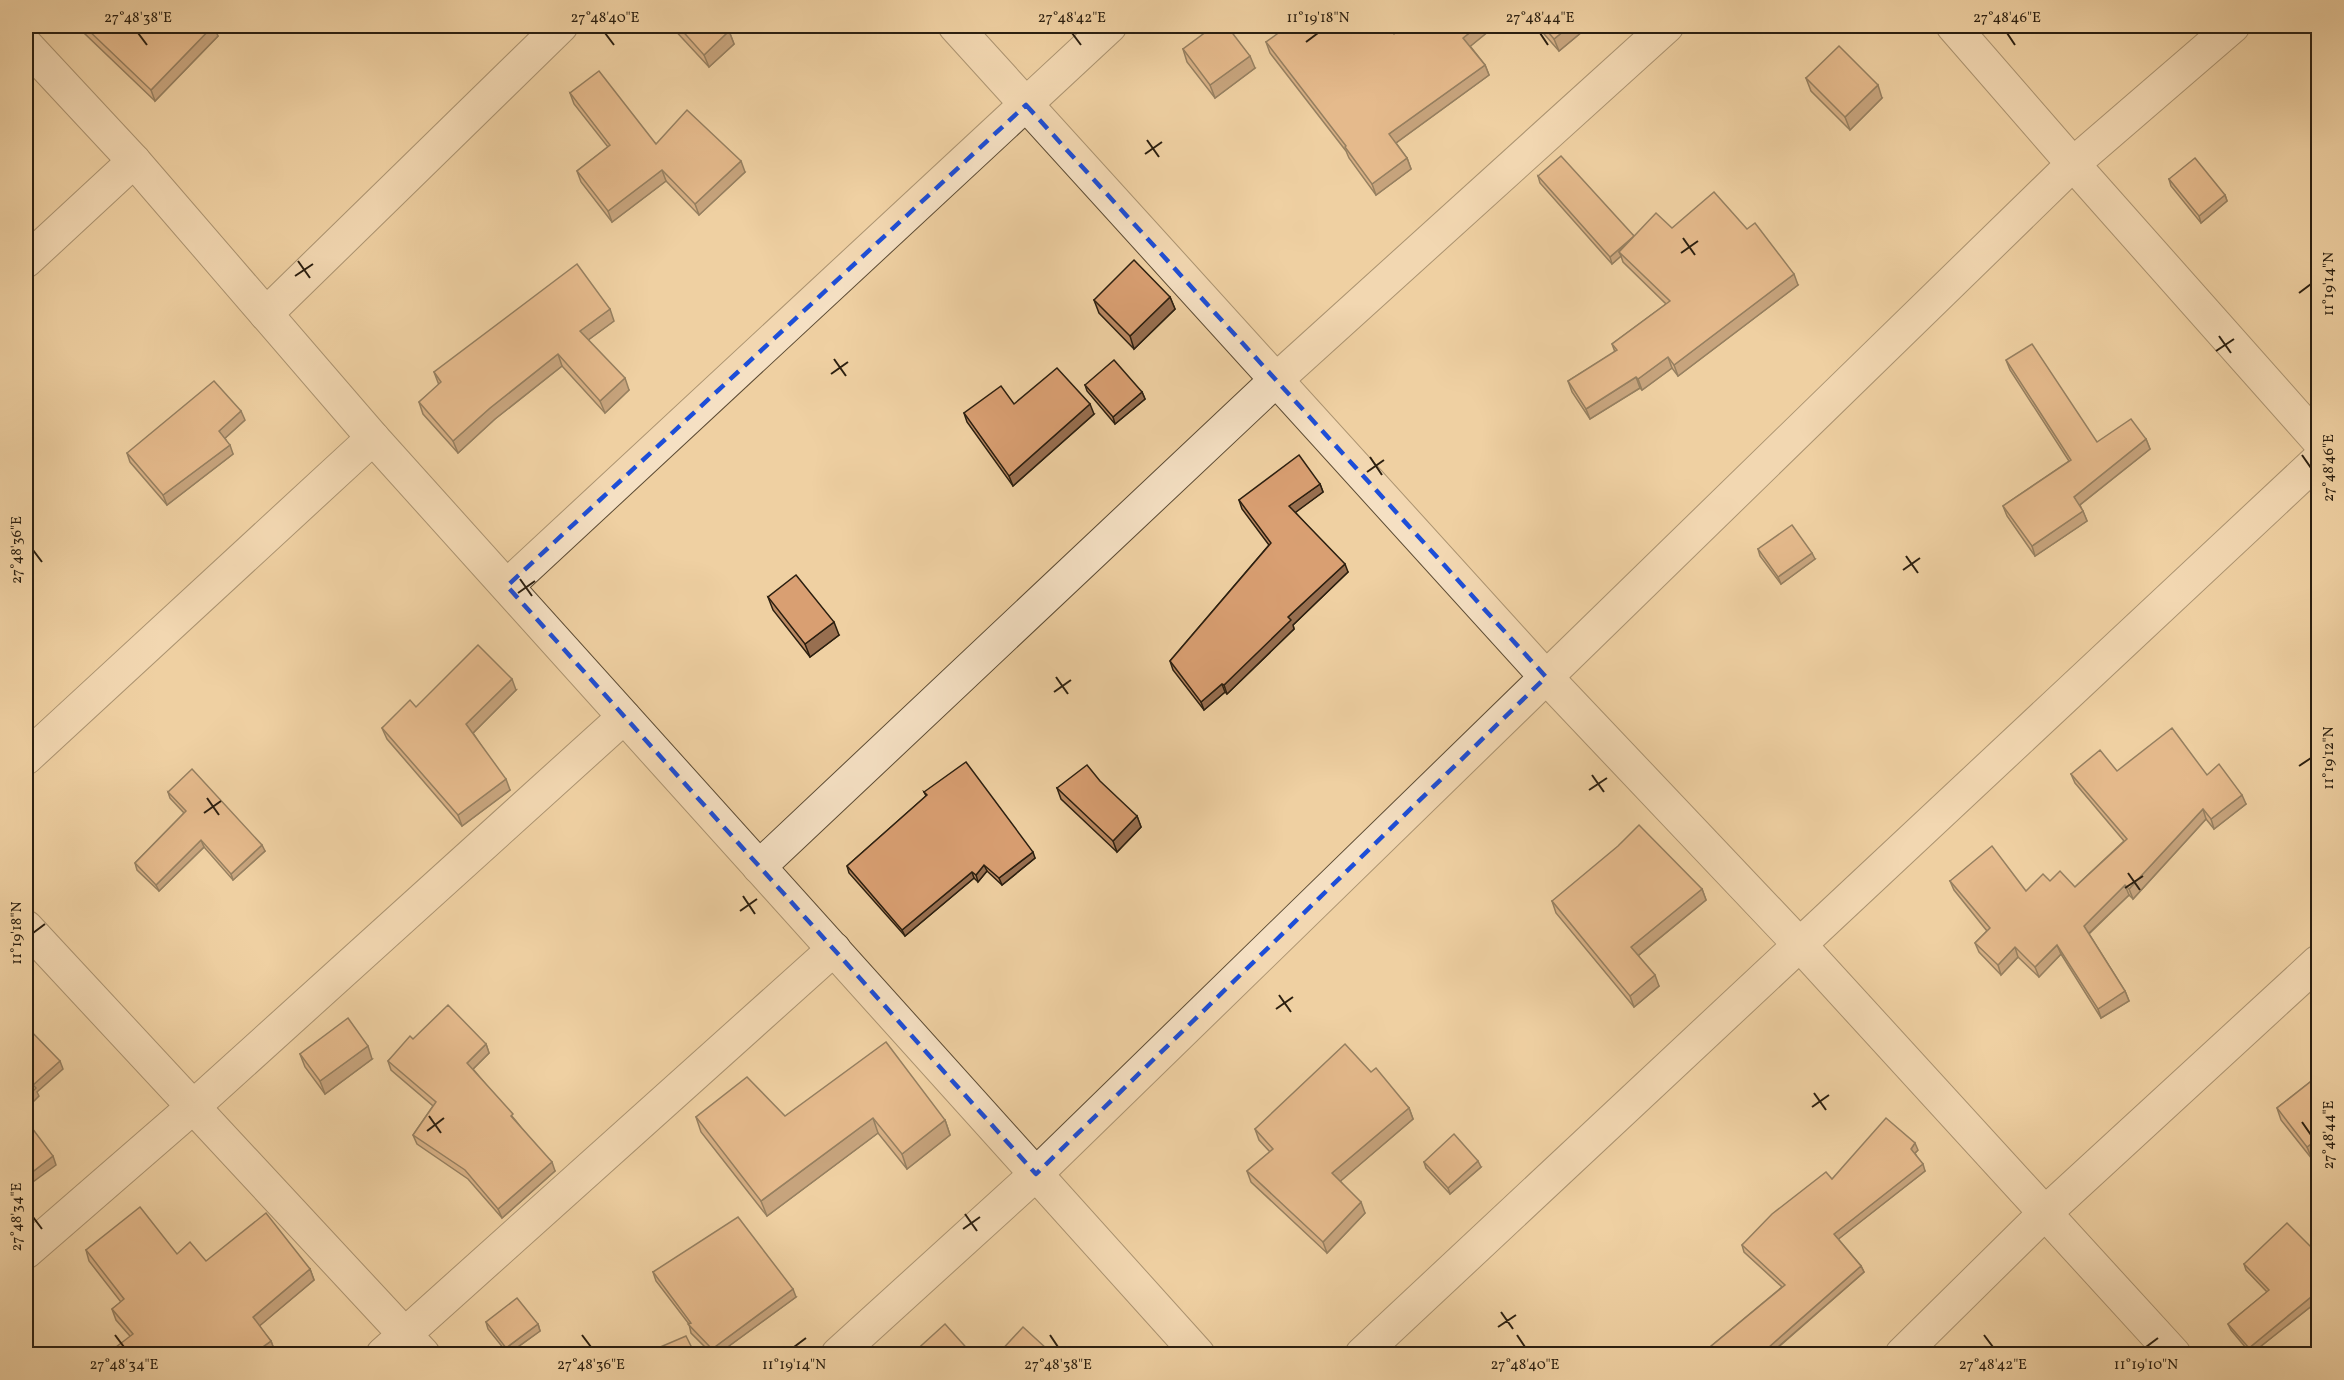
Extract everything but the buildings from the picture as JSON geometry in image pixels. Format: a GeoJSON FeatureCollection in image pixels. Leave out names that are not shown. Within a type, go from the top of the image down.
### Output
{"type":"FeatureCollection","features":[{"type":"Feature","properties":{"kind":"street"},"geometry":{"type":"LineString","coordinates":[[266,314],[561,26]]}},
{"type":"Feature","properties":{"kind":"street"},"geometry":{"type":"LineString","coordinates":[[954,26],[1546,676],[1800,945],[2174,1354]]}},
{"type":"Feature","properties":{"kind":"street"},"geometry":{"type":"LineString","coordinates":[[507,586],[1110,26]]}},
{"type":"Feature","properties":{"kind":"street"},"geometry":{"type":"LineString","coordinates":[[759,867],[1276,380],[1667,26]]}},
{"type":"Feature","properties":{"kind":"street"},"geometry":{"type":"LineString","coordinates":[[1953,26],[2319,440]]}},
{"type":"Feature","properties":{"kind":"street"},"geometry":{"type":"LineString","coordinates":[[838,1354],[1036,1174],[2073,164],[2233,26]]}},
{"type":"Feature","properties":{"kind":"street"},"geometry":{"type":"LineString","coordinates":[[26,45],[134,161],[373,438],[1198,1354]]}},
{"type":"Feature","properties":{"kind":"street"},"geometry":{"type":"LineString","coordinates":[[26,261],[134,161]]}},
{"type":"Feature","properties":{"kind":"street"},"geometry":{"type":"LineString","coordinates":[[26,758],[373,438]]}},
{"type":"Feature","properties":{"kind":"street"},"geometry":{"type":"LineString","coordinates":[[1362,1354],[2319,460]]}},
{"type":"Feature","properties":{"kind":"street"},"geometry":{"type":"LineString","coordinates":[[26,1252],[193,1107],[624,717]]}},
{"type":"Feature","properties":{"kind":"street"},"geometry":{"type":"LineString","coordinates":[[26,927],[193,1107],[404,1348],[834,949]]}},
{"type":"Feature","properties":{"kind":"street"},"geometry":{"type":"LineString","coordinates":[[1902,1354],[2045,1213],[2319,962]]}},
{"type":"Feature","properties":{"kind":"highlighted area"},"geometry":{"type":"Polygon","coordinates":[[[1026,105],[1546,677],[1036,1174],[507,586],[1026,105]]]}}]}
